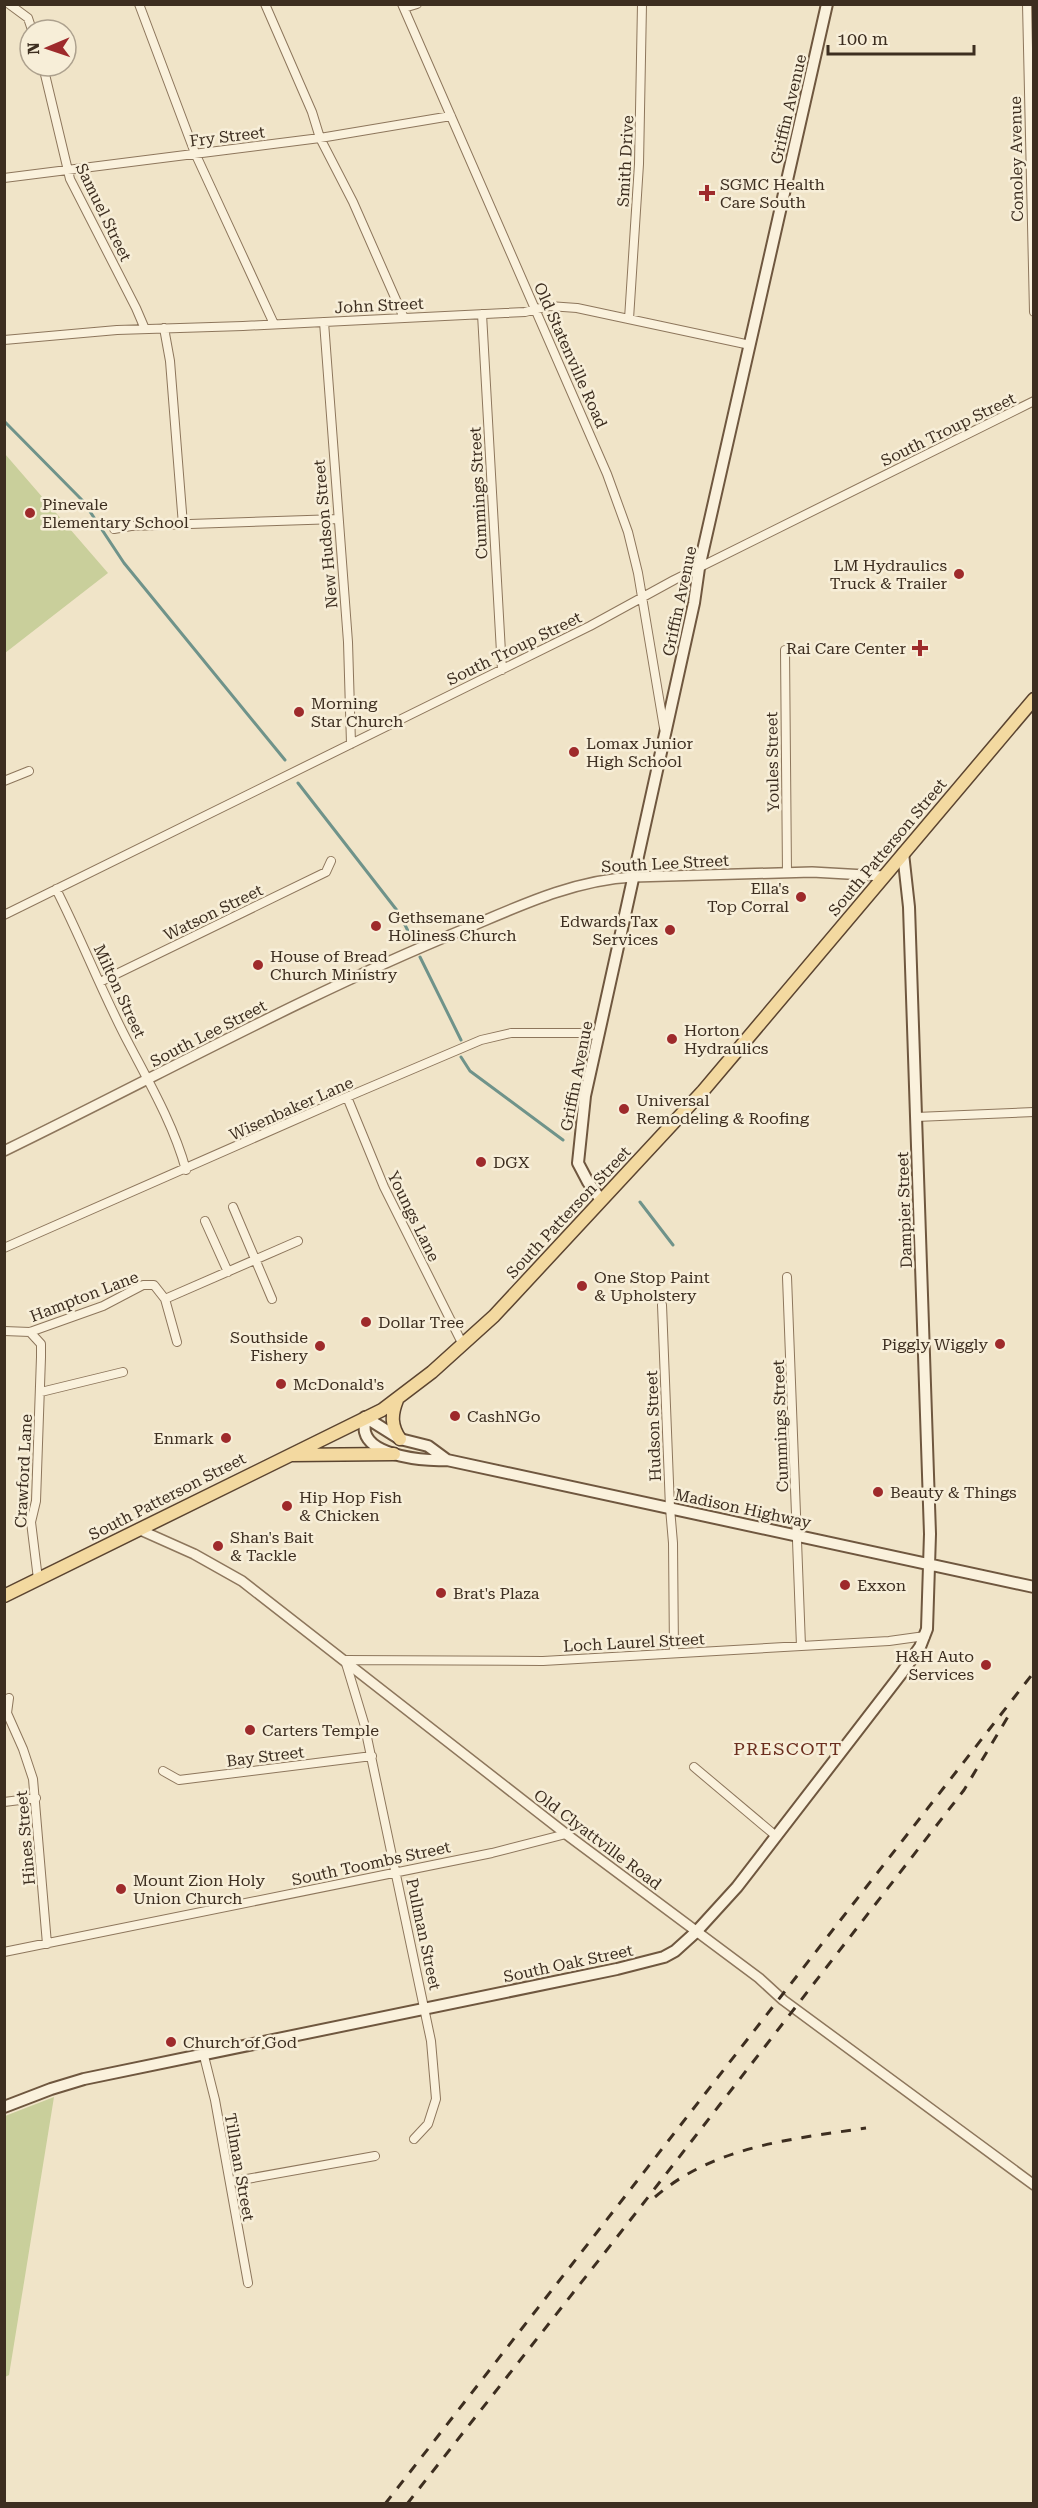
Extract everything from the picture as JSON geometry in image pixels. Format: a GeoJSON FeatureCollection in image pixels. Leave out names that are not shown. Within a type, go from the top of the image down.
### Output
{"type":"FeatureCollection","features":[{"type":"Feature","properties":{"kind":"main road","name":"Griffin Avenue"},"geometry":{"type":"LineString","coordinates":[[601,1200],[588,1182],[578,1162],[585,1096],[698,585],[699,568],[827,4]]}},
{"type":"Feature","properties":{"kind":"main road","name":"South Patterson Street"},"geometry":{"type":"LineString","coordinates":[[4,1596],[382,1410],[463,1345],[494,1316],[703,1091],[1034,699]]}},
{"type":"Feature","properties":{"kind":"main road","name":"Dampier Street"},"geometry":{"type":"LineString","coordinates":[[903,853],[909,907],[926,1387],[928,1566]]}},
{"type":"Feature","properties":{"kind":"main road"},"geometry":{"type":"LineString","coordinates":[[397,1400],[393,1409],[393,1429],[400,1439]]}},
{"type":"Feature","properties":{"kind":"main road","name":"Madison Highway"},"geometry":{"type":"LineString","coordinates":[[365,1418],[365,1433],[372,1443],[394,1454],[428,1461],[447,1460],[798,1534],[928,1566],[946,1567],[1034,1587]]}},
{"type":"Feature","properties":{"kind":"main road","name":"Madison Highway"},"geometry":{"type":"LineString","coordinates":[[365,1418],[400,1439],[428,1446],[447,1460]]}},
{"type":"Feature","properties":{"kind":"main road"},"geometry":{"type":"LineString","coordinates":[[287,1455],[394,1454]]}},
{"type":"Feature","properties":{"kind":"main road","name":"South Oak Street"},"geometry":{"type":"LineString","coordinates":[[4,2107],[84,2079],[617,1969],[664,1957],[675,1951],[696,1932],[737,1887],[901,1674],[925,1636],[928,1622],[928,1566]]}},
{"type":"Feature","properties":{"kind":"street"},"geometry":{"type":"LineString","coordinates":[[9,4],[28,18]]}},
{"type":"Feature","properties":{"kind":"street"},"geometry":{"type":"LineString","coordinates":[[139,4],[195,153],[274,324]]}},
{"type":"Feature","properties":{"kind":"street"},"geometry":{"type":"LineString","coordinates":[[265,4],[312,112],[320,138],[353,202],[404,318]]}},
{"type":"Feature","properties":{"kind":"street"},"geometry":{"type":"LineString","coordinates":[[403,6],[417,4]]}},
{"type":"Feature","properties":{"kind":"street","name":"Smith Drive"},"geometry":{"type":"LineString","coordinates":[[629,319],[639,164],[642,4]]}},
{"type":"Feature","properties":{"kind":"street","name":"Conoley Avenue"},"geometry":{"type":"LineString","coordinates":[[1027,4],[1034,312]]}},
{"type":"Feature","properties":{"kind":"street","name":"Old Statenville Road"},"geometry":{"type":"LineString","coordinates":[[403,6],[608,474],[628,532],[638,573],[665,732]]}},
{"type":"Feature","properties":{"kind":"street","name":"Samuel Street"},"geometry":{"type":"LineString","coordinates":[[46,78],[67,171],[145,329]]}},
{"type":"Feature","properties":{"kind":"street","name":"Fry Street"},"geometry":{"type":"LineString","coordinates":[[4,178],[320,138],[451,116]]}},
{"type":"Feature","properties":{"kind":"street","name":"John Street"},"geometry":{"type":"LineString","coordinates":[[4,340],[145,329],[482,314],[566,306],[750,345]]}},
{"type":"Feature","properties":{"kind":"street","name":"Cummings Street"},"geometry":{"type":"LineString","coordinates":[[482,314],[502,670]]}},
{"type":"Feature","properties":{"kind":"street","name":"New Hudson Street"},"geometry":{"type":"LineString","coordinates":[[324,322],[348,642],[351,744]]}},
{"type":"Feature","properties":{"kind":"street"},"geometry":{"type":"LineString","coordinates":[[164,328],[170,361],[183,525]]}},
{"type":"Feature","properties":{"kind":"street","name":"South Troup Street"},"geometry":{"type":"LineString","coordinates":[[4,915],[502,670],[699,568],[1034,401]]}},
{"type":"Feature","properties":{"kind":"street"},"geometry":{"type":"LineString","coordinates":[[114,529],[131,526],[338,519]]}},
{"type":"Feature","properties":{"kind":"street","name":"Youles Street"},"geometry":{"type":"LineString","coordinates":[[785,650],[787,873]]}},
{"type":"Feature","properties":{"kind":"street"},"geometry":{"type":"LineString","coordinates":[[4,781],[29,771]]}},
{"type":"Feature","properties":{"kind":"street","name":"Watson Street"},"geometry":{"type":"LineString","coordinates":[[100,982],[326,872],[331,861]]}},
{"type":"Feature","properties":{"kind":"street","name":"South Lee Street"},"geometry":{"type":"LineString","coordinates":[[4,1151],[359,975],[563,890],[608,878],[787,873],[883,876]]}},
{"type":"Feature","properties":{"kind":"street","name":"Milton Street"},"geometry":{"type":"LineString","coordinates":[[56,889],[129,1044],[149,1080],[182,1154],[186,1170]]}},
{"type":"Feature","properties":{"kind":"street","name":"Wisenbaker Lane"},"geometry":{"type":"LineString","coordinates":[[4,1248],[470,1045],[503,1035],[545,1032],[598,1035]]}},
{"type":"Feature","properties":{"kind":"street","name":"Youngs Lane"},"geometry":{"type":"LineString","coordinates":[[347,1097],[384,1186],[463,1345]]}},
{"type":"Feature","properties":{"kind":"street"},"geometry":{"type":"LineString","coordinates":[[916,1118],[1034,1112]]}},
{"type":"Feature","properties":{"kind":"street"},"geometry":{"type":"LineString","coordinates":[[233,1207],[272,1299]]}},
{"type":"Feature","properties":{"kind":"street"},"geometry":{"type":"LineString","coordinates":[[205,1221],[228,1272]]}},
{"type":"Feature","properties":{"kind":"street"},"geometry":{"type":"LineString","coordinates":[[177,1342],[165,1299],[298,1241]]}},
{"type":"Feature","properties":{"kind":"street","name":"Cummings Street"},"geometry":{"type":"LineString","coordinates":[[787,1277],[801,1646]]}},
{"type":"Feature","properties":{"kind":"street","name":"Hampton Lane"},"geometry":{"type":"LineString","coordinates":[[4,1331],[30,1332],[103,1306],[143,1285],[154,1285],[165,1299]]}},
{"type":"Feature","properties":{"kind":"street","name":"Hudson Street"},"geometry":{"type":"LineString","coordinates":[[662,1305],[673,1543],[674,1653]]}},
{"type":"Feature","properties":{"kind":"street","name":"Crawford Lane"},"geometry":{"type":"LineString","coordinates":[[30,1332],[41,1344],[36,1501],[31,1522],[38,1579]]}},
{"type":"Feature","properties":{"kind":"street"},"geometry":{"type":"LineString","coordinates":[[41,1392],[123,1372]]}},
{"type":"Feature","properties":{"kind":"street","name":"Old Clyattville Road"},"geometry":{"type":"LineString","coordinates":[[138,1529],[194,1554],[242,1581],[566,1834],[759,1978],[783,2000],[1034,2185]]}},
{"type":"Feature","properties":{"kind":"street","name":"Loch Laurel Street"},"geometry":{"type":"LineString","coordinates":[[345,1660],[501,1662],[889,1641],[925,1636]]}},
{"type":"Feature","properties":{"kind":"street","name":"Pullman Street"},"geometry":{"type":"LineString","coordinates":[[345,1660],[372,1756],[426,2008],[435,2065],[436,2099],[428,2124],[414,2139]]}},
{"type":"Feature","properties":{"kind":"street","name":"Hines Street"},"geometry":{"type":"LineString","coordinates":[[9,1698],[7,1713],[30,1766],[36,1798],[47,1944]]}},
{"type":"Feature","properties":{"kind":"street","name":"Bay Street"},"geometry":{"type":"LineString","coordinates":[[164,1772],[179,1780],[372,1756]]}},
{"type":"Feature","properties":{"kind":"street"},"geometry":{"type":"LineString","coordinates":[[694,1767],[776,1836]]}},
{"type":"Feature","properties":{"kind":"street"},"geometry":{"type":"LineString","coordinates":[[4,1802],[36,1798]]}},
{"type":"Feature","properties":{"kind":"street","name":"South Toombs Street"},"geometry":{"type":"LineString","coordinates":[[4,1952],[492,1853],[566,1834]]}},
{"type":"Feature","properties":{"kind":"street","name":"Tillman Street"},"geometry":{"type":"LineString","coordinates":[[204,2056],[248,2283]]}},
{"type":"Feature","properties":{"kind":"street"},"geometry":{"type":"LineString","coordinates":[[230,2182],[375,2156]]}},
{"type":"Feature","properties":{"kind":"green space","name":"Pinevale Elementary School"},"geometry":{"type":"Polygon","coordinates":[[[5,454],[108,573],[5,653],[5,454]]]}},
{"type":"Feature","properties":{"kind":"green space"},"geometry":{"type":"Polygon","coordinates":[[[54,2097],[9,2375],[5,2377],[5,2116],[54,2097]]]}},
{"type":"Feature","properties":{"kind":"waterway"},"geometry":{"type":"LineString","coordinates":[[4,421],[83,501],[124,563],[285,760]]}},
{"type":"Feature","properties":{"kind":"waterway"},"geometry":{"type":"LineString","coordinates":[[298,783],[399,913],[413,941]]}},
{"type":"Feature","properties":{"kind":"waterway"},"geometry":{"type":"LineString","coordinates":[[420,957],[461,1040]]}},
{"type":"Feature","properties":{"kind":"waterway"},"geometry":{"type":"LineString","coordinates":[[461,1057],[470,1071],[563,1140]]}},
{"type":"Feature","properties":{"kind":"waterway"},"geometry":{"type":"LineString","coordinates":[[640,1202],[673,1245]]}},
{"type":"Feature","properties":{"kind":"railway"},"geometry":{"type":"LineString","coordinates":[[385,2504],[1034,1672]]}},
{"type":"Feature","properties":{"kind":"railway"},"geometry":{"type":"LineString","coordinates":[[407,2504],[964,1790],[1009,1715]]}},
{"type":"Feature","properties":{"kind":"railway"},"geometry":{"type":"LineString","coordinates":[[655,2197],[702,2166],[728,2156],[782,2141],[866,2128]]}},
{"type":"Feature","properties":{"kind":"place","name":"SGMC Health Care South"},"geometry":{"type":"Point","coordinates":[707,193]}},
{"type":"Feature","properties":{"kind":"place","name":"Pinevale Elementary School"},"geometry":{"type":"Point","coordinates":[30,513]}},
{"type":"Feature","properties":{"kind":"place","name":"LM Hydraulics Truck & Trailer"},"geometry":{"type":"Point","coordinates":[959,574]}},
{"type":"Feature","properties":{"kind":"place","name":"Rai Care Center"},"geometry":{"type":"Point","coordinates":[920,648]}},
{"type":"Feature","properties":{"kind":"place","name":"Morning Star Church"},"geometry":{"type":"Point","coordinates":[299,712]}},
{"type":"Feature","properties":{"kind":"place","name":"Lomax Junior High School"},"geometry":{"type":"Point","coordinates":[574,752]}},
{"type":"Feature","properties":{"kind":"place","name":"Ella's Top Corral"},"geometry":{"type":"Point","coordinates":[801,897]}},
{"type":"Feature","properties":{"kind":"place","name":"Gethsemane Holiness Church"},"geometry":{"type":"Point","coordinates":[376,926]}},
{"type":"Feature","properties":{"kind":"place","name":"Edwards Tax Services"},"geometry":{"type":"Point","coordinates":[670,930]}},
{"type":"Feature","properties":{"kind":"place","name":"House of Bread Church Ministry"},"geometry":{"type":"Point","coordinates":[258,965]}},
{"type":"Feature","properties":{"kind":"place","name":"Horton Hydraulics"},"geometry":{"type":"Point","coordinates":[672,1039]}},
{"type":"Feature","properties":{"kind":"place","name":"Universal Remodeling & Roofing"},"geometry":{"type":"Point","coordinates":[624,1109]}},
{"type":"Feature","properties":{"kind":"place","name":"DGX"},"geometry":{"type":"Point","coordinates":[481,1162]}},
{"type":"Feature","properties":{"kind":"place","name":"One Stop Paint & Upholstery"},"geometry":{"type":"Point","coordinates":[582,1286]}},
{"type":"Feature","properties":{"kind":"place","name":"Dollar Tree"},"geometry":{"type":"Point","coordinates":[366,1322]}},
{"type":"Feature","properties":{"kind":"place","name":"Piggly Wiggly"},"geometry":{"type":"Point","coordinates":[1000,1344]}},
{"type":"Feature","properties":{"kind":"place","name":"Southside Fishery"},"geometry":{"type":"Point","coordinates":[320,1346]}},
{"type":"Feature","properties":{"kind":"place","name":"McDonald's"},"geometry":{"type":"Point","coordinates":[281,1384]}},
{"type":"Feature","properties":{"kind":"place","name":"CashNGo"},"geometry":{"type":"Point","coordinates":[455,1416]}},
{"type":"Feature","properties":{"kind":"place","name":"Enmark"},"geometry":{"type":"Point","coordinates":[226,1438]}},
{"type":"Feature","properties":{"kind":"place","name":"Beauty & Things"},"geometry":{"type":"Point","coordinates":[878,1492]}},
{"type":"Feature","properties":{"kind":"place","name":"Hip Hop Fish & Chicken"},"geometry":{"type":"Point","coordinates":[287,1506]}},
{"type":"Feature","properties":{"kind":"place","name":"Shan's Bait & Tackle"},"geometry":{"type":"Point","coordinates":[218,1546]}},
{"type":"Feature","properties":{"kind":"place","name":"Exxon"},"geometry":{"type":"Point","coordinates":[845,1585]}},
{"type":"Feature","properties":{"kind":"place","name":"Brat's Plaza"},"geometry":{"type":"Point","coordinates":[441,1593]}},
{"type":"Feature","properties":{"kind":"place","name":"H&H Auto Services"},"geometry":{"type":"Point","coordinates":[986,1665]}},
{"type":"Feature","properties":{"kind":"place","name":"Carters Temple"},"geometry":{"type":"Point","coordinates":[250,1730]}},
{"type":"Feature","properties":{"kind":"place","name":"Mount Zion Holy Union Church"},"geometry":{"type":"Point","coordinates":[121,1889]}},
{"type":"Feature","properties":{"kind":"place","name":"Church of God"},"geometry":{"type":"Point","coordinates":[171,2042]}},
{"type":"Feature","properties":{"kind":"district","name":"PRESCOTT"},"geometry":{"type":"Point","coordinates":[788,1749]}}]}
